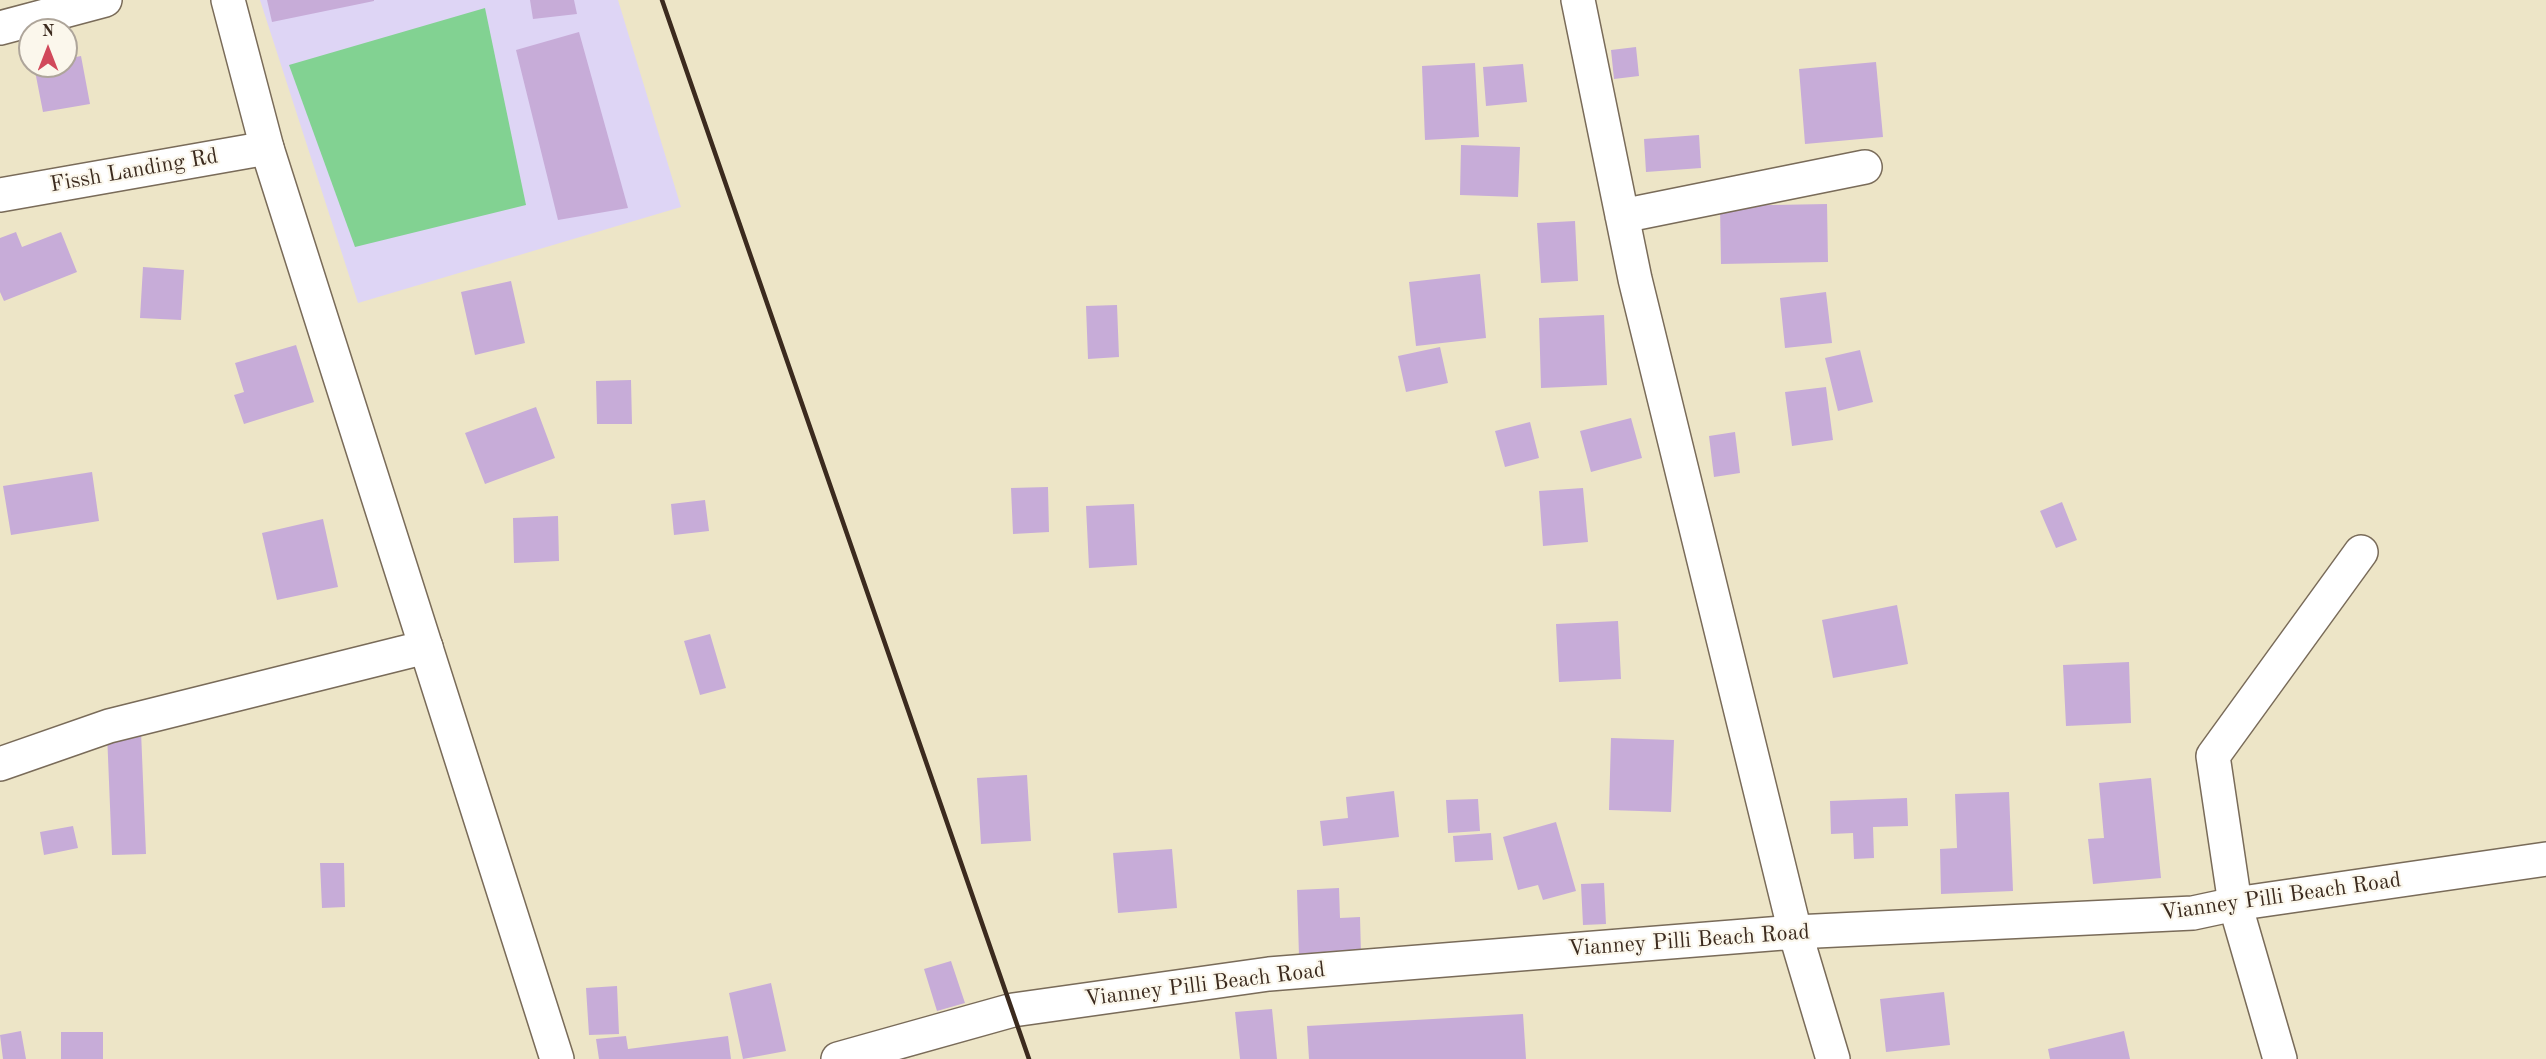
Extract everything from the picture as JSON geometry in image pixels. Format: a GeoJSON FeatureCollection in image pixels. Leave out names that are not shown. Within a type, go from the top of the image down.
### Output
{"type":"FeatureCollection","features":[{"type":"Feature","properties":{"kind":"street"},"geometry":{"type":"LineString","coordinates":[[0,28],[105,0]]}},
{"type":"Feature","properties":{"kind":"street"},"geometry":{"type":"LineString","coordinates":[[228,0],[267,148],[557,1059]]}},
{"type":"Feature","properties":{"kind":"street"},"geometry":{"type":"LineString","coordinates":[[1578,0],[1640,302],[1795,932],[1833,1059]]}},
{"type":"Feature","properties":{"kind":"street","name":"Fissh Landing Rd"},"geometry":{"type":"LineString","coordinates":[[0,195],[267,148]]}},
{"type":"Feature","properties":{"kind":"street"},"geometry":{"type":"LineString","coordinates":[[1623,216],[1865,167]]}},
{"type":"Feature","properties":{"kind":"street"},"geometry":{"type":"LineString","coordinates":[[2280,1059],[2235,904],[2213,756],[2361,552]]}},
{"type":"Feature","properties":{"kind":"street"},"geometry":{"type":"LineString","coordinates":[[0,764],[109,726],[426,647]]}},
{"type":"Feature","properties":{"kind":"street","name":"Vianney Pilli Beach Road"},"geometry":{"type":"LineString","coordinates":[[838,1059],[1013,1010],[1269,974],[1795,932],[2193,913],[2235,904],[2546,859]]}},
{"type":"Feature","properties":{"kind":"shaded area"},"geometry":{"type":"Polygon","coordinates":[[[260,0],[618,0],[681,207],[358,303],[260,0]]]}},
{"type":"Feature","properties":{"kind":"green space"},"geometry":{"type":"Polygon","coordinates":[[[485,8],[526,205],[355,247],[289,65],[485,8]]]}},
{"type":"Feature","properties":{"kind":"building"},"geometry":{"type":"Polygon","coordinates":[[[267,0],[374,0],[374,1],[272,22],[267,0]]]}},
{"type":"Feature","properties":{"kind":"building"},"geometry":{"type":"Polygon","coordinates":[[[530,0],[574,0],[577,14],[533,19],[530,0]]]}},
{"type":"Feature","properties":{"kind":"building"},"geometry":{"type":"Polygon","coordinates":[[[579,32],[628,208],[558,220],[516,50],[579,32]]]}},
{"type":"Feature","properties":{"kind":"building"},"geometry":{"type":"Polygon","coordinates":[[[1636,47],[1639,76],[1614,79],[1611,50],[1636,47]]]}},
{"type":"Feature","properties":{"kind":"building"},"geometry":{"type":"Polygon","coordinates":[[[81,56],[90,104],[43,112],[36,78],[78,78],[78,57],[81,56]]]}},
{"type":"Feature","properties":{"kind":"building"},"geometry":{"type":"Polygon","coordinates":[[[1876,62],[1883,137],[1805,144],[1799,69],[1876,62]]]}},
{"type":"Feature","properties":{"kind":"building"},"geometry":{"type":"Polygon","coordinates":[[[1475,63],[1479,137],[1425,140],[1422,66],[1475,63]]]}},
{"type":"Feature","properties":{"kind":"building"},"geometry":{"type":"Polygon","coordinates":[[[1523,64],[1527,102],[1486,106],[1483,67],[1523,64]]]}},
{"type":"Feature","properties":{"kind":"building"},"geometry":{"type":"Polygon","coordinates":[[[1699,135],[1701,168],[1646,172],[1644,139],[1699,135]]]}},
{"type":"Feature","properties":{"kind":"building"},"geometry":{"type":"Polygon","coordinates":[[[1461,145],[1520,147],[1518,197],[1460,195],[1461,145]]]}},
{"type":"Feature","properties":{"kind":"building"},"geometry":{"type":"Polygon","coordinates":[[[1827,204],[1828,262],[1721,264],[1720,206],[1827,204]]]}},
{"type":"Feature","properties":{"kind":"building"},"geometry":{"type":"Polygon","coordinates":[[[1575,221],[1578,281],[1541,283],[1537,223],[1575,221]]]}},
{"type":"Feature","properties":{"kind":"building"},"geometry":{"type":"Polygon","coordinates":[[[16,232],[22,247],[61,232],[77,272],[4,301],[0,292],[0,238],[16,232]]]}},
{"type":"Feature","properties":{"kind":"building"},"geometry":{"type":"Polygon","coordinates":[[[143,267],[184,270],[181,320],[140,318],[143,267]]]}},
{"type":"Feature","properties":{"kind":"building"},"geometry":{"type":"Polygon","coordinates":[[[1480,274],[1486,338],[1416,346],[1409,282],[1480,274]]]}},
{"type":"Feature","properties":{"kind":"building"},"geometry":{"type":"Polygon","coordinates":[[[511,281],[525,343],[475,355],[461,292],[511,281]]]}},
{"type":"Feature","properties":{"kind":"building"},"geometry":{"type":"Polygon","coordinates":[[[1826,292],[1832,343],[1785,348],[1780,298],[1826,292]]]}},
{"type":"Feature","properties":{"kind":"building"},"geometry":{"type":"Polygon","coordinates":[[[1117,305],[1119,357],[1088,359],[1086,306],[1117,305]]]}},
{"type":"Feature","properties":{"kind":"building"},"geometry":{"type":"Polygon","coordinates":[[[1604,315],[1607,385],[1541,388],[1539,318],[1604,315]]]}},
{"type":"Feature","properties":{"kind":"building"},"geometry":{"type":"Polygon","coordinates":[[[296,345],[314,402],[244,424],[234,395],[244,392],[235,363],[296,345]]]}},
{"type":"Feature","properties":{"kind":"building"},"geometry":{"type":"Polygon","coordinates":[[[1440,347],[1448,383],[1406,392],[1398,356],[1440,347]]]}},
{"type":"Feature","properties":{"kind":"building"},"geometry":{"type":"Polygon","coordinates":[[[1860,350],[1873,402],[1838,411],[1825,358],[1860,350]]]}},
{"type":"Feature","properties":{"kind":"building"},"geometry":{"type":"Polygon","coordinates":[[[631,380],[632,424],[597,424],[596,381],[631,380]]]}},
{"type":"Feature","properties":{"kind":"building"},"geometry":{"type":"Polygon","coordinates":[[[1826,387],[1833,440],[1792,446],[1785,392],[1826,387]]]}},
{"type":"Feature","properties":{"kind":"building"},"geometry":{"type":"Polygon","coordinates":[[[536,407],[555,458],[485,484],[465,433],[536,407]]]}},
{"type":"Feature","properties":{"kind":"building"},"geometry":{"type":"Polygon","coordinates":[[[1631,418],[1642,458],[1591,472],[1580,431],[1631,418]]]}},
{"type":"Feature","properties":{"kind":"building"},"geometry":{"type":"Polygon","coordinates":[[[1530,422],[1539,458],[1505,467],[1495,431],[1530,422]]]}},
{"type":"Feature","properties":{"kind":"building"},"geometry":{"type":"Polygon","coordinates":[[[1735,432],[1740,473],[1714,477],[1709,436],[1735,432]]]}},
{"type":"Feature","properties":{"kind":"building"},"geometry":{"type":"Polygon","coordinates":[[[92,472],[99,521],[11,535],[3,486],[92,472]]]}},
{"type":"Feature","properties":{"kind":"building"},"geometry":{"type":"Polygon","coordinates":[[[1048,487],[1049,532],[1013,534],[1011,488],[1048,487]]]}},
{"type":"Feature","properties":{"kind":"building"},"geometry":{"type":"Polygon","coordinates":[[[1583,488],[1588,542],[1543,546],[1539,491],[1583,488]]]}},
{"type":"Feature","properties":{"kind":"building"},"geometry":{"type":"Polygon","coordinates":[[[705,500],[709,531],[674,535],[671,504],[705,500]]]}},
{"type":"Feature","properties":{"kind":"building"},"geometry":{"type":"Polygon","coordinates":[[[2062,502],[2077,540],[2056,548],[2040,511],[2062,502]]]}},
{"type":"Feature","properties":{"kind":"building"},"geometry":{"type":"Polygon","coordinates":[[[1134,504],[1137,565],[1089,568],[1086,506],[1134,504]]]}},
{"type":"Feature","properties":{"kind":"building"},"geometry":{"type":"Polygon","coordinates":[[[558,516],[559,561],[514,563],[513,518],[558,516]]]}},
{"type":"Feature","properties":{"kind":"building"},"geometry":{"type":"Polygon","coordinates":[[[323,519],[338,587],[277,600],[262,533],[323,519]]]}},
{"type":"Feature","properties":{"kind":"building"},"geometry":{"type":"Polygon","coordinates":[[[1897,605],[1908,664],[1833,678],[1822,620],[1897,605]]]}},
{"type":"Feature","properties":{"kind":"building"},"geometry":{"type":"Polygon","coordinates":[[[1618,621],[1621,679],[1559,682],[1556,624],[1618,621]]]}},
{"type":"Feature","properties":{"kind":"building"},"geometry":{"type":"Polygon","coordinates":[[[710,634],[726,688],[700,695],[684,641],[710,634]]]}},
{"type":"Feature","properties":{"kind":"building"},"geometry":{"type":"Polygon","coordinates":[[[2129,662],[2131,723],[2066,726],[2063,665],[2129,662]]]}},
{"type":"Feature","properties":{"kind":"building"},"geometry":{"type":"Polygon","coordinates":[[[141,731],[146,854],[112,855],[107,733],[141,731]]]}},
{"type":"Feature","properties":{"kind":"building"},"geometry":{"type":"Polygon","coordinates":[[[1611,738],[1674,740],[1671,812],[1609,810],[1611,738]]]}},
{"type":"Feature","properties":{"kind":"building"},"geometry":{"type":"Polygon","coordinates":[[[1027,775],[1031,841],[981,844],[977,778],[1027,775]]]}},
{"type":"Feature","properties":{"kind":"building"},"geometry":{"type":"Polygon","coordinates":[[[2151,778],[2161,878],[2093,884],[2088,839],[2104,838],[2099,783],[2151,778]]]}},
{"type":"Feature","properties":{"kind":"building"},"geometry":{"type":"Polygon","coordinates":[[[1394,791],[1399,837],[1323,846],[1320,821],[1348,818],[1346,797],[1394,791]]]}},
{"type":"Feature","properties":{"kind":"building"},"geometry":{"type":"Polygon","coordinates":[[[2009,792],[2013,891],[1941,894],[1940,849],[1957,848],[1955,794],[2009,792]]]}},
{"type":"Feature","properties":{"kind":"building"},"geometry":{"type":"Polygon","coordinates":[[[1907,798],[1908,826],[1873,827],[1874,858],[1854,859],[1853,833],[1831,834],[1830,801],[1907,798]]]}},
{"type":"Feature","properties":{"kind":"building"},"geometry":{"type":"Polygon","coordinates":[[[1478,799],[1480,831],[1448,833],[1446,800],[1478,799]]]}},
{"type":"Feature","properties":{"kind":"building"},"geometry":{"type":"Polygon","coordinates":[[[1556,822],[1576,891],[1543,900],[1538,885],[1518,890],[1503,837],[1556,822]]]}},
{"type":"Feature","properties":{"kind":"building"},"geometry":{"type":"Polygon","coordinates":[[[73,826],[78,848],[44,855],[40,832],[73,826]]]}},
{"type":"Feature","properties":{"kind":"building"},"geometry":{"type":"Polygon","coordinates":[[[1491,833],[1493,860],[1455,862],[1453,836],[1491,833]]]}},
{"type":"Feature","properties":{"kind":"building"},"geometry":{"type":"Polygon","coordinates":[[[1172,849],[1177,908],[1118,913],[1113,853],[1172,849]]]}},
{"type":"Feature","properties":{"kind":"building"},"geometry":{"type":"Polygon","coordinates":[[[320,863],[344,863],[345,907],[322,908],[320,863]]]}},
{"type":"Feature","properties":{"kind":"building"},"geometry":{"type":"Polygon","coordinates":[[[1604,883],[1606,924],[1583,925],[1581,884],[1604,883]]]}},
{"type":"Feature","properties":{"kind":"building"},"geometry":{"type":"Polygon","coordinates":[[[1339,888],[1340,918],[1360,917],[1361,954],[1299,956],[1297,890],[1339,888]]]}},
{"type":"Feature","properties":{"kind":"building"},"geometry":{"type":"Polygon","coordinates":[[[951,961],[965,1003],[937,1011],[924,969],[951,961]]]}},
{"type":"Feature","properties":{"kind":"building"},"geometry":{"type":"Polygon","coordinates":[[[771,983],[786,1051],[743,1059],[729,993],[771,983]]]}},
{"type":"Feature","properties":{"kind":"building"},"geometry":{"type":"Polygon","coordinates":[[[617,986],[619,1034],[589,1035],[586,988],[617,986]]]}},
{"type":"Feature","properties":{"kind":"building"},"geometry":{"type":"Polygon","coordinates":[[[1944,992],[1950,1045],[1886,1052],[1880,999],[1944,992]]]}},
{"type":"Feature","properties":{"kind":"building"},"geometry":{"type":"Polygon","coordinates":[[[1272,1009],[1277,1059],[1240,1059],[1235,1012],[1272,1009]]]}},
{"type":"Feature","properties":{"kind":"building"},"geometry":{"type":"Polygon","coordinates":[[[1523,1014],[1526,1059],[1309,1059],[1307,1026],[1523,1014]]]}},
{"type":"Feature","properties":{"kind":"building"},"geometry":{"type":"Polygon","coordinates":[[[21,1031],[26,1059],[3,1059],[0,1035],[21,1031]]]}},
{"type":"Feature","properties":{"kind":"building"},"geometry":{"type":"Polygon","coordinates":[[[2124,1031],[2130,1059],[2050,1059],[2048,1049],[2124,1031]]]}},
{"type":"Feature","properties":{"kind":"building"},"geometry":{"type":"Polygon","coordinates":[[[61,1032],[103,1032],[103,1059],[61,1059],[61,1032]]]}},
{"type":"Feature","properties":{"kind":"building"},"geometry":{"type":"Polygon","coordinates":[[[626,1036],[628,1049],[728,1036],[731,1059],[599,1059],[596,1039],[626,1036]]]}},
{"type":"Feature","properties":{"kind":"railway"},"geometry":{"type":"LineString","coordinates":[[662,0],[1029,1059]]}}]}
